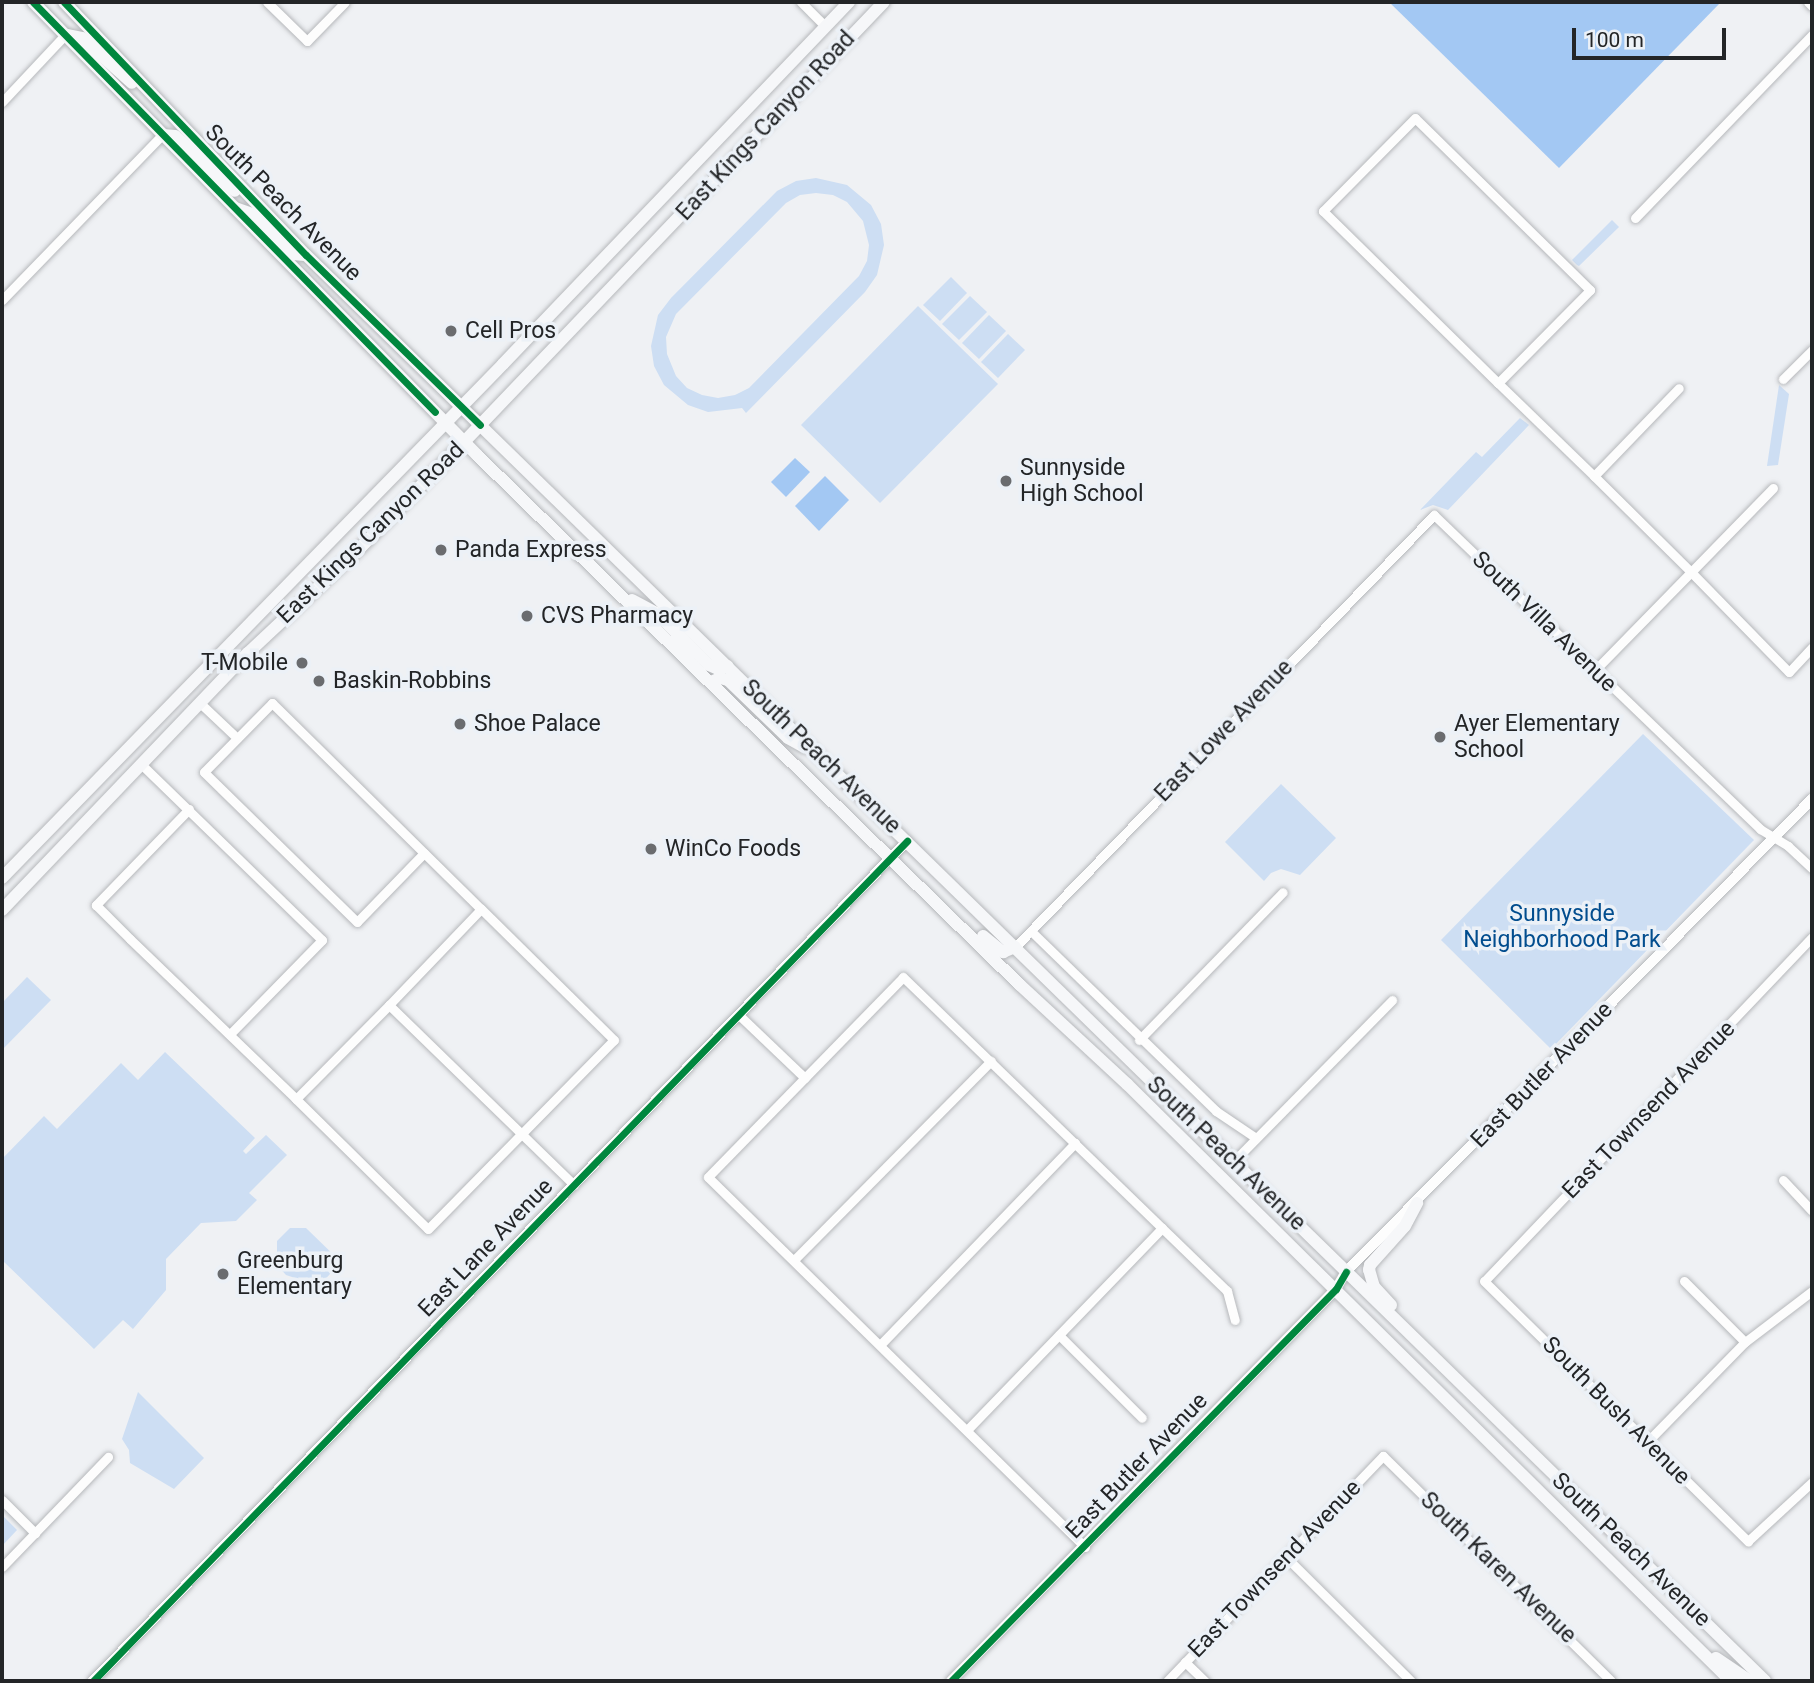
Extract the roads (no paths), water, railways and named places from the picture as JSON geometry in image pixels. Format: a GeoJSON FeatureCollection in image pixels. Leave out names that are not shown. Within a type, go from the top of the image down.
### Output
{"type":"FeatureCollection","features":[{"type":"Feature","properties":{"kind":"main road","name":"South Peach Avenue"},"geometry":{"type":"LineString","coordinates":[[33,2],[464,442],[1336,1289],[1731,1681]]}},
{"type":"Feature","properties":{"kind":"main road","name":"South Peach Avenue"},"geometry":{"type":"LineString","coordinates":[[64,2],[306,255],[1765,1681]]}},
{"type":"Feature","properties":{"kind":"main road","name":"East Kings Canyon Road"},"geometry":{"type":"LineString","coordinates":[[2,878],[446,423],[849,2]]}},
{"type":"Feature","properties":{"kind":"main road","name":"East Kings Canyon Road"},"geometry":{"type":"LineString","coordinates":[[2,910],[200,703],[295,607],[370,538],[464,442],[884,2]]}},
{"type":"Feature","properties":{"kind":"main road"},"geometry":{"type":"LineString","coordinates":[[65,35],[82,38],[116,72],[153,97]]}},
{"type":"Feature","properties":{"kind":"main road"},"geometry":{"type":"LineString","coordinates":[[162,135],[175,136],[221,181],[258,207]]}},
{"type":"Feature","properties":{"kind":"main road"},"geometry":{"type":"LineString","coordinates":[[232,206],[252,214],[293,254],[306,255]]}},
{"type":"Feature","properties":{"kind":"main road"},"geometry":{"type":"LineString","coordinates":[[617,591],[656,613],[714,668],[728,666]]}},
{"type":"Feature","properties":{"kind":"main road"},"geometry":{"type":"LineString","coordinates":[[711,682],[720,678],[727,680],[788,738],[822,758]]}},
{"type":"Feature","properties":{"kind":"main road"},"geometry":{"type":"LineString","coordinates":[[947,911],[956,911],[998,949],[1007,952],[1015,947]]}},
{"type":"Feature","properties":{"kind":"main road"},"geometry":{"type":"LineString","coordinates":[[1413,1337],[1408,1325],[1374,1287],[1369,1270],[1405,1226],[1417,1203]]}},
{"type":"Feature","properties":{"kind":"main road"},"geometry":{"type":"LineString","coordinates":[[1660,1610],[1717,1659],[1750,1681]]}},
{"type":"Feature","properties":{"kind":"street"},"geometry":{"type":"LineString","coordinates":[[267,2],[307,41],[345,2]]}},
{"type":"Feature","properties":{"kind":"street"},"geometry":{"type":"LineString","coordinates":[[801,2],[825,26]]}},
{"type":"Feature","properties":{"kind":"street"},"geometry":{"type":"LineString","coordinates":[[1808,2],[1812,6]]}},
{"type":"Feature","properties":{"kind":"street"},"geometry":{"type":"LineString","coordinates":[[1635,218],[1812,34]]}},
{"type":"Feature","properties":{"kind":"street"},"geometry":{"type":"LineString","coordinates":[[2,102],[65,35]]}},
{"type":"Feature","properties":{"kind":"street"},"geometry":{"type":"LineString","coordinates":[[1498,383],[1590,290],[1415,118],[1324,211],[1789,671],[1812,647]]}},
{"type":"Feature","properties":{"kind":"street"},"geometry":{"type":"LineString","coordinates":[[2,300],[162,135]]}},
{"type":"Feature","properties":{"kind":"street"},"geometry":{"type":"LineString","coordinates":[[1783,379],[1812,350]]}},
{"type":"Feature","properties":{"kind":"street"},"geometry":{"type":"LineString","coordinates":[[1594,476],[1679,388]]}},
{"type":"Feature","properties":{"kind":"street"},"geometry":{"type":"LineString","coordinates":[[1594,671],[1773,488]]}},
{"type":"Feature","properties":{"kind":"street","name":"South Villa Avenue"},"geometry":{"type":"LineString","coordinates":[[1434,514],[1741,812],[1812,868]]}},
{"type":"Feature","properties":{"kind":"street","name":"East Lowe Avenue"},"geometry":{"type":"LineString","coordinates":[[1015,947],[1434,514]]}},
{"type":"Feature","properties":{"kind":"street"},"geometry":{"type":"LineString","coordinates":[[200,703],[237,738]]}},
{"type":"Feature","properties":{"kind":"street"},"geometry":{"type":"LineString","coordinates":[[189,809],[96,905],[428,1229],[614,1040],[272,703],[204,772],[357,922],[424,853]]}},
{"type":"Feature","properties":{"kind":"street"},"geometry":{"type":"LineString","coordinates":[[142,765],[322,940],[230,1034]]}},
{"type":"Feature","properties":{"kind":"street","name":"East Butler Avenue"},"geometry":{"type":"LineString","coordinates":[[951,1681],[1336,1289],[1346,1272],[1417,1203],[1812,799]]}},
{"type":"Feature","properties":{"kind":"street","name":"East Lane Avenue"},"geometry":{"type":"LineString","coordinates":[[93,1681],[907,841]]}},
{"type":"Feature","properties":{"kind":"street"},"geometry":{"type":"LineString","coordinates":[[1139,1040],[1283,892]]}},
{"type":"Feature","properties":{"kind":"street"},"geometry":{"type":"LineString","coordinates":[[296,1099],[481,909]]}},
{"type":"Feature","properties":{"kind":"street","name":"South Peach Avenue"},"geometry":{"type":"LineString","coordinates":[[1031,931],[1139,1040],[1216,1111],[1256,1138]]}},
{"type":"Feature","properties":{"kind":"street","name":"East Townsend Avenue"},"geometry":{"type":"LineString","coordinates":[[1484,1281],[1812,937]]}},
{"type":"Feature","properties":{"kind":"street"},"geometry":{"type":"LineString","coordinates":[[1085,1546],[708,1177],[904,977],[1227,1291],[1235,1320]]}},
{"type":"Feature","properties":{"kind":"street"},"geometry":{"type":"LineString","coordinates":[[1233,1162],[1392,1000]]}},
{"type":"Feature","properties":{"kind":"street"},"geometry":{"type":"LineString","coordinates":[[388,1005],[574,1185]]}},
{"type":"Feature","properties":{"kind":"street"},"geometry":{"type":"LineString","coordinates":[[739,1015],[805,1078]]}},
{"type":"Feature","properties":{"kind":"street"},"geometry":{"type":"LineString","coordinates":[[794,1260],[990,1061]]}},
{"type":"Feature","properties":{"kind":"street"},"geometry":{"type":"LineString","coordinates":[[880,1345],[1075,1143]]}},
{"type":"Feature","properties":{"kind":"street"},"geometry":{"type":"LineString","coordinates":[[1783,1180],[1812,1211]]}},
{"type":"Feature","properties":{"kind":"street"},"geometry":{"type":"LineString","coordinates":[[967,1430],[1162,1228]]}},
{"type":"Feature","properties":{"kind":"street","name":"South Bush Avenue"},"geometry":{"type":"LineString","coordinates":[[1484,1281],[1748,1541],[1812,1482]]}},
{"type":"Feature","properties":{"kind":"street"},"geometry":{"type":"LineString","coordinates":[[1684,1281],[1745,1342]]}},
{"type":"Feature","properties":{"kind":"street"},"geometry":{"type":"LineString","coordinates":[[1647,1442],[1745,1342],[1812,1291]]}},
{"type":"Feature","properties":{"kind":"street"},"geometry":{"type":"LineString","coordinates":[[1059,1335],[1142,1418]]}},
{"type":"Feature","properties":{"kind":"street","name":"East Townsend Avenue"},"geometry":{"type":"LineString","coordinates":[[1167,1681],[1383,1456]]}},
{"type":"Feature","properties":{"kind":"street","name":"South Karen Avenue"},"geometry":{"type":"LineString","coordinates":[[1383,1456],[1612,1680]]}},
{"type":"Feature","properties":{"kind":"street"},"geometry":{"type":"LineString","coordinates":[[2,1567],[108,1457]]}},
{"type":"Feature","properties":{"kind":"street"},"geometry":{"type":"LineString","coordinates":[[2,1500],[35,1533]]}},
{"type":"Feature","properties":{"kind":"street"},"geometry":{"type":"LineString","coordinates":[[1286,1557],[1411,1681]]}},
{"type":"Feature","properties":{"kind":"street"},"geometry":{"type":"LineString","coordinates":[[1185,1661],[1205,1681]]}},
{"type":"Feature","properties":{"kind":"water"},"geometry":{"type":"Polygon","coordinates":[[[1389,2],[1721,2],[1559,168],[1389,2]]]}},
{"type":"Feature","properties":{"kind":"water"},"geometry":{"type":"Polygon","coordinates":[[[795,458],[810,472],[786,497],[771,482],[795,458]]]}},
{"type":"Feature","properties":{"kind":"water"},"geometry":{"type":"Polygon","coordinates":[[[825,476],[849,500],[819,531],[795,506],[825,476]]]}},
{"type":"Feature","properties":{"kind":"place","name":"Cell Pros"},"geometry":{"type":"Point","coordinates":[451,331]}},
{"type":"Feature","properties":{"kind":"place","name":"Sunnyside High School"},"geometry":{"type":"Point","coordinates":[1006,481]}},
{"type":"Feature","properties":{"kind":"place","name":"Panda Express"},"geometry":{"type":"Point","coordinates":[441,550]}},
{"type":"Feature","properties":{"kind":"place","name":"CVS Pharmacy"},"geometry":{"type":"Point","coordinates":[527,616]}},
{"type":"Feature","properties":{"kind":"place","name":"T-Mobile"},"geometry":{"type":"Point","coordinates":[302,663]}},
{"type":"Feature","properties":{"kind":"place","name":"Baskin-Robbins"},"geometry":{"type":"Point","coordinates":[319,681]}},
{"type":"Feature","properties":{"kind":"place","name":"Shoe Palace"},"geometry":{"type":"Point","coordinates":[460,724]}},
{"type":"Feature","properties":{"kind":"place","name":"Ayer Elementary School"},"geometry":{"type":"Point","coordinates":[1440,737]}},
{"type":"Feature","properties":{"kind":"place","name":"WinCo Foods"},"geometry":{"type":"Point","coordinates":[651,849]}},
{"type":"Feature","properties":{"kind":"place","name":"Greenburg Elementary"},"geometry":{"type":"Point","coordinates":[223,1274]}},
{"type":"Feature","properties":{"kind":"park label","name":"Sunnyside Neighborhood Park"},"geometry":{"type":"Point","coordinates":[1562,927]}}]}
